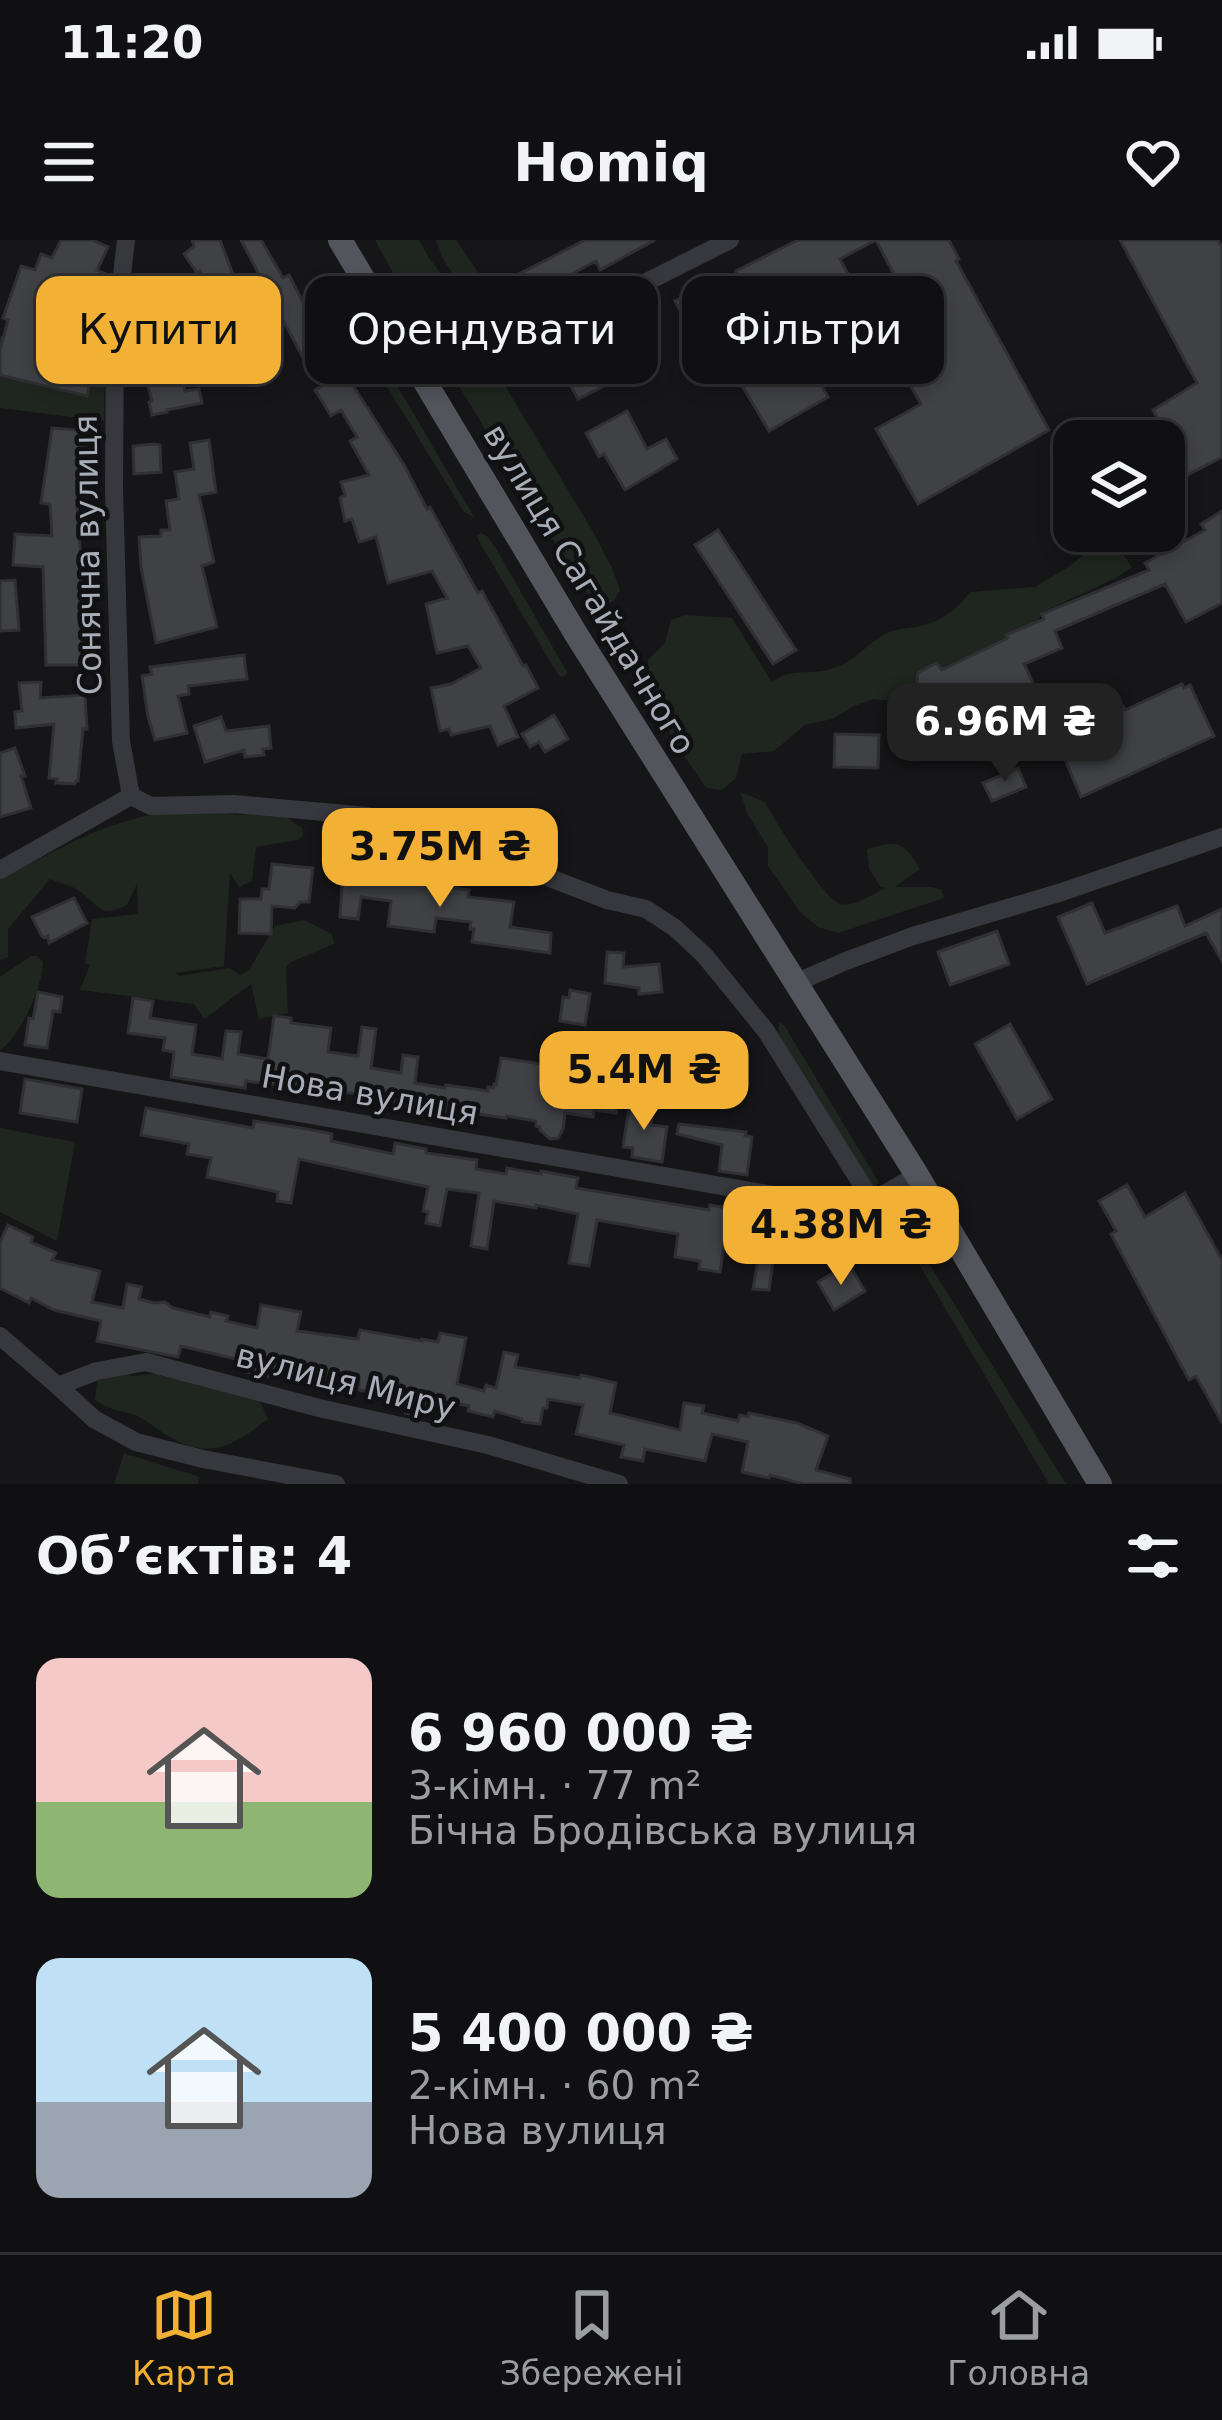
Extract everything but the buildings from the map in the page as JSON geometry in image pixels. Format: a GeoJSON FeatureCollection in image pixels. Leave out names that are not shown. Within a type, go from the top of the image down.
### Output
{"type":"FeatureCollection","features":[{"type":"Feature","properties":{"kind":"main road","name":"вулиця Сагайдачного"},"geometry":{"type":"LineString","coordinates":[[340,240],[576,634],[916,1175],[1100,1484]]}},
{"type":"Feature","properties":{"kind":"street","name":"Сонячна вулиця"},"geometry":{"type":"LineString","coordinates":[[126,240],[115,337],[113,489],[121,741],[131,796]]}},
{"type":"Feature","properties":{"kind":"street"},"geometry":{"type":"LineString","coordinates":[[656,276],[723,242]]}},
{"type":"Feature","properties":{"kind":"street"},"geometry":{"type":"LineString","coordinates":[[0,870],[131,796],[151,806],[234,804],[368,816],[490,855],[646,909],[675,928],[705,956],[766,1031],[872,1201],[916,1175]]}},
{"type":"Feature","properties":{"kind":"street"},"geometry":{"type":"LineString","coordinates":[[791,977],[1222,837]]}},
{"type":"Feature","properties":{"kind":"street","name":"Нова вулиця"},"geometry":{"type":"LineString","coordinates":[[0,1060],[791,1198],[872,1201]]}},
{"type":"Feature","properties":{"kind":"street"},"geometry":{"type":"LineString","coordinates":[[0,1336],[94,1420],[136,1442],[336,1484]]}},
{"type":"Feature","properties":{"kind":"street","name":"вулиця Миру"},"geometry":{"type":"LineString","coordinates":[[58,1386],[98,1371],[146,1362],[319,1408],[488,1445],[619,1484]]}},
{"type":"Feature","properties":{"kind":"shaded area"},"geometry":{"type":"Polygon","coordinates":[[[375,240],[419,240],[443,276],[395,276],[375,240]]]}},
{"type":"Feature","properties":{"kind":"shaded area"},"geometry":{"type":"Polygon","coordinates":[[[436,240],[456,240],[481,276],[454,276],[436,240]]]}},
{"type":"Feature","properties":{"kind":"shaded area"},"geometry":{"type":"Polygon","coordinates":[[[0,336],[36,344],[36,384],[105,384],[104,421],[0,408],[0,336]]]}},
{"type":"Feature","properties":{"kind":"shaded area"},"geometry":{"type":"Polygon","coordinates":[[[385,384],[396,384],[474,517],[464,512],[385,384]]]}},
{"type":"Feature","properties":{"kind":"shaded area"},"geometry":{"type":"Polygon","coordinates":[[[458,384],[504,384],[595,535],[620,590],[614,601],[604,605],[591,598],[458,384]]]}},
{"type":"Feature","properties":{"kind":"shaded area"},"geometry":{"type":"Polygon","coordinates":[[[481,533],[497,550],[567,672],[565,676],[560,677],[554,668],[484,550],[476,535],[481,533]]]}},
{"type":"Feature","properties":{"kind":"shaded area"},"geometry":{"type":"Polygon","coordinates":[[[1087,552],[1121,552],[1132,567],[1045,611],[1034,625],[1008,635],[995,652],[922,678],[899,702],[873,699],[832,719],[805,725],[774,751],[742,754],[736,778],[722,790],[706,788],[667,727],[653,695],[648,660],[665,643],[671,620],[685,615],[732,618],[772,682],[842,665],[889,632],[940,618],[970,592],[1035,587],[1087,552]]]}},
{"type":"Feature","properties":{"kind":"shaded area"},"geometry":{"type":"Polygon","coordinates":[[[740,792],[765,802],[812,874],[840,904],[857,902],[886,888],[869,869],[867,849],[886,844],[904,848],[920,869],[895,887],[931,887],[942,890],[944,898],[838,933],[818,927],[800,912],[768,866],[768,847],[740,792]]]}},
{"type":"Feature","properties":{"kind":"shaded area"},"geometry":{"type":"Polygon","coordinates":[[[191,807],[238,815],[277,811],[302,828],[298,840],[256,847],[252,881],[239,887],[230,873],[224,966],[175,973],[230,968],[240,975],[249,970],[275,926],[304,920],[332,934],[334,944],[289,963],[288,1013],[259,1019],[251,984],[204,1019],[194,1004],[80,990],[90,965],[85,964],[92,919],[138,914],[137,884],[127,905],[106,911],[78,890],[50,879],[8,929],[8,957],[0,960],[0,875],[113,825],[191,807]]]}},
{"type":"Feature","properties":{"kind":"shaded area"},"geometry":{"type":"Polygon","coordinates":[[[31,956],[43,962],[39,984],[22,1023],[0,1050],[0,977],[31,956]]]}},
{"type":"Feature","properties":{"kind":"shaded area"},"geometry":{"type":"Polygon","coordinates":[[[779,1022],[872,1171],[876,1189],[778,1038],[779,1022]]]}},
{"type":"Feature","properties":{"kind":"shaded area"},"geometry":{"type":"Polygon","coordinates":[[[0,1128],[75,1142],[57,1241],[0,1212],[0,1128]]]}},
{"type":"Feature","properties":{"kind":"shaded area"},"geometry":{"type":"Polygon","coordinates":[[[900,1217],[1066,1484],[1049,1484],[903,1237],[896,1218],[900,1217]]]}},
{"type":"Feature","properties":{"kind":"shaded area"},"geometry":{"type":"Polygon","coordinates":[[[115,1371],[133,1376],[171,1372],[198,1385],[258,1397],[268,1419],[223,1446],[187,1445],[139,1417],[95,1400],[97,1381],[115,1371]]]}},
{"type":"Feature","properties":{"kind":"shaded area"},"geometry":{"type":"Polygon","coordinates":[[[124,1453],[200,1477],[198,1484],[114,1484],[124,1453]]]}}]}
